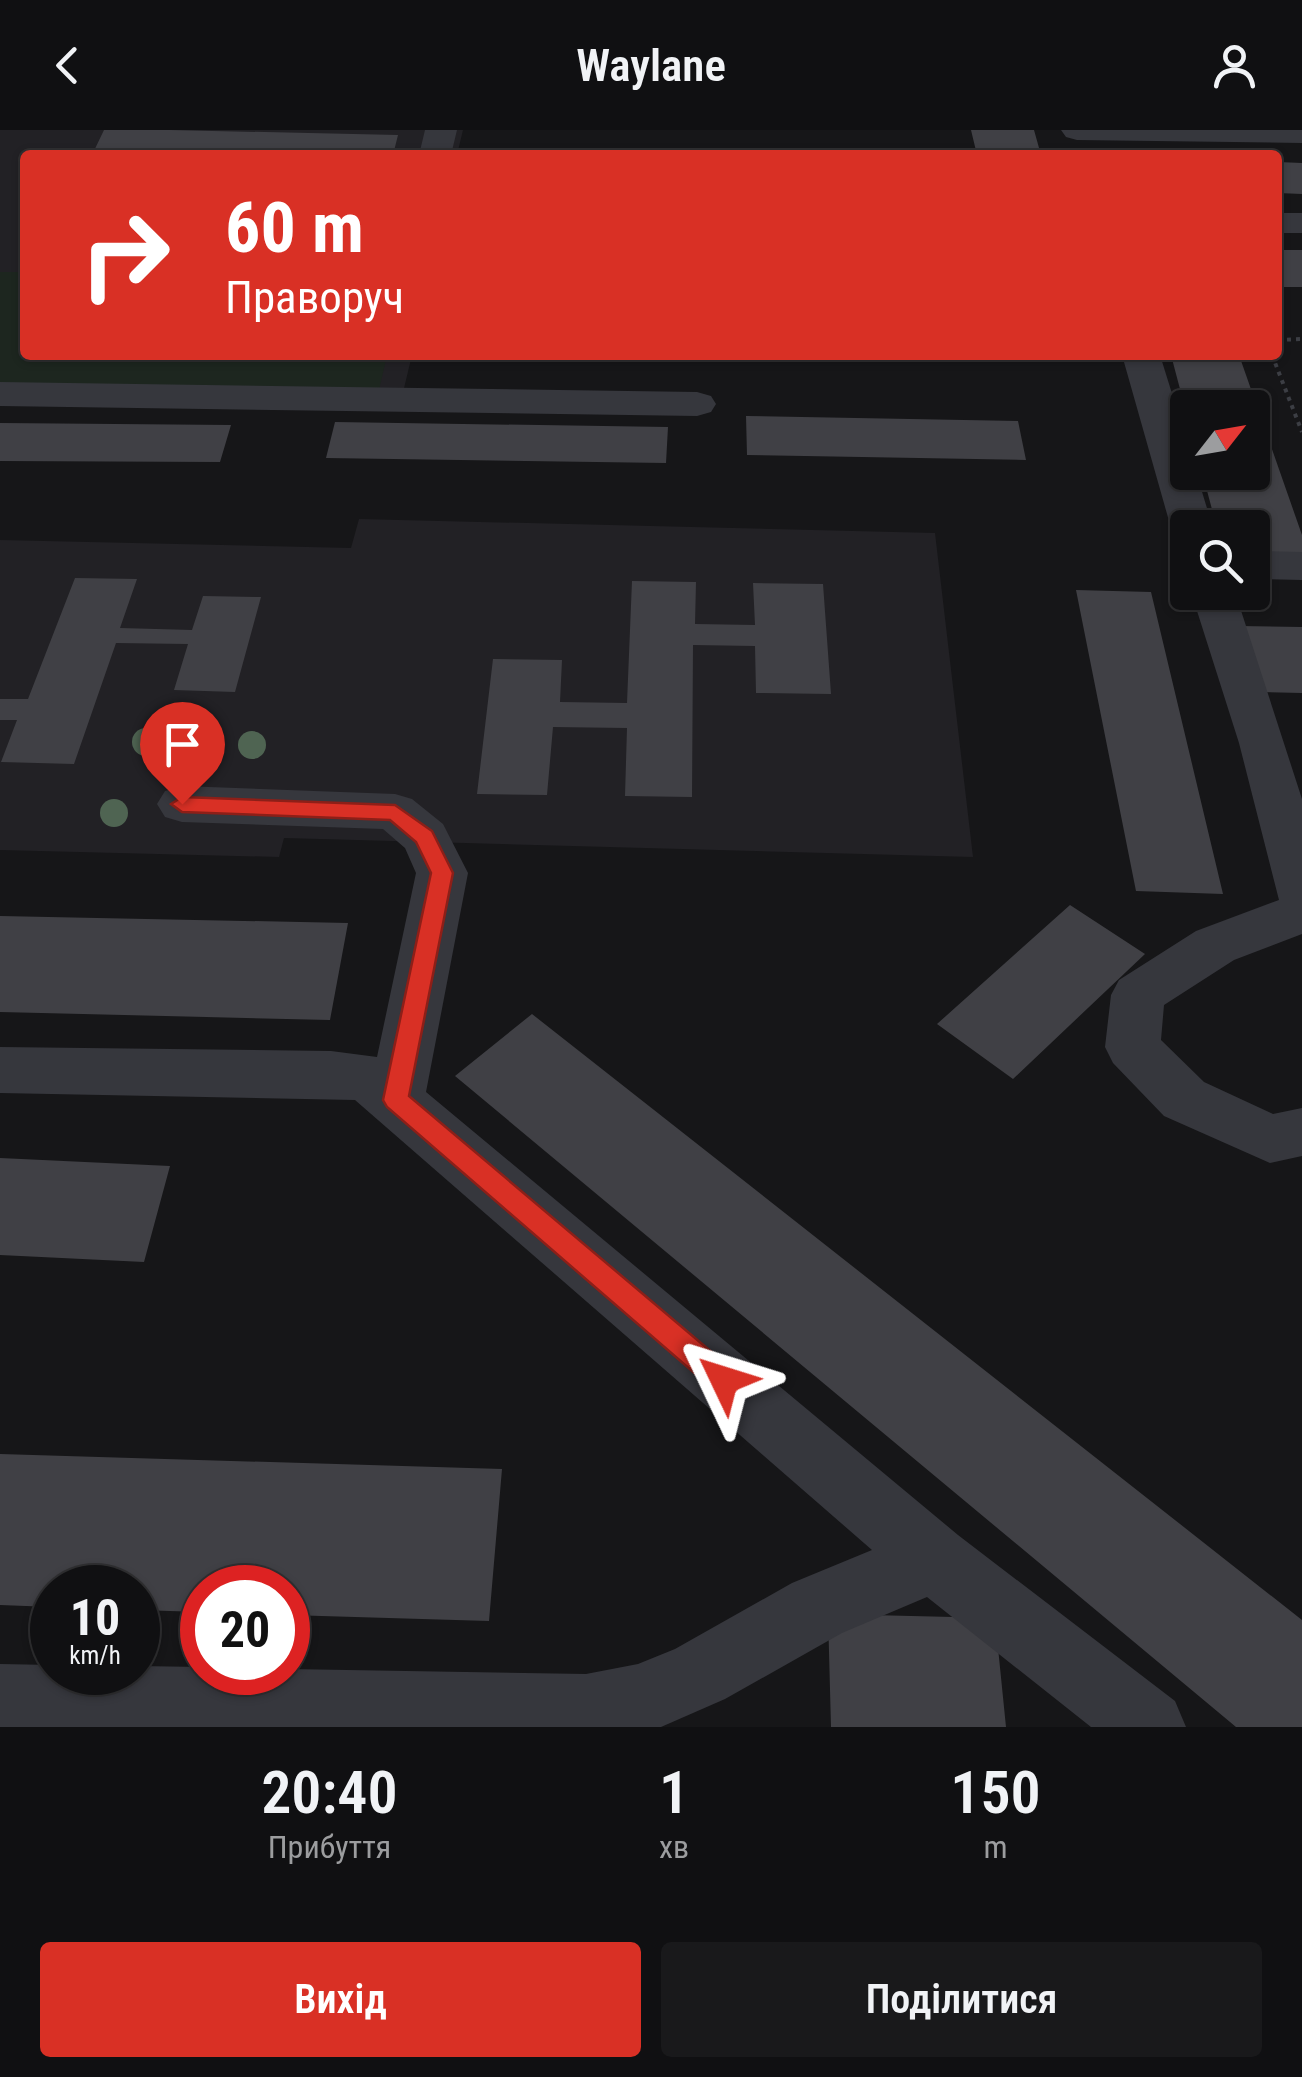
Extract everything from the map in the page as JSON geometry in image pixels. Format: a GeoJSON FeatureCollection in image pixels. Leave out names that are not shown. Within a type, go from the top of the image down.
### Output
{"type":"FeatureCollection","features":[{"type":"Feature","properties":{"kind":"lane"},"geometry":{"type":"LineString","coordinates":[[1077,130],[1302,133]]}},
{"type":"Feature","properties":{"kind":"lane"},"geometry":{"type":"LineString","coordinates":[[1142,360],[1187,510]]}},
{"type":"Feature","properties":{"kind":"lane"},"geometry":{"type":"LineString","coordinates":[[0,394],[381,382],[697,404]]}},
{"type":"Feature","properties":{"kind":"lane"},"geometry":{"type":"LineString","coordinates":[[1270,565],[1302,566]]}},
{"type":"Feature","properties":{"kind":"lane"},"geometry":{"type":"LineString","coordinates":[[1221,610],[1282,744],[1302,895]]}},
{"type":"Feature","properties":{"kind":"lane"},"geometry":{"type":"LineString","coordinates":[[182,804],[395,812],[425,837],[442,873],[396,1100]]}},
{"type":"Feature","properties":{"kind":"lane"},"geometry":{"type":"LineString","coordinates":[[1302,914],[1244,928],[1197,953],[1138,996],[1133,1047],[1184,1098],[1270,1140],[1302,1132]]}},
{"type":"Feature","properties":{"kind":"lane"},"geometry":{"type":"LineString","coordinates":[[0,1070],[330,1074],[369,1078],[934,1559],[1149,1727]]}},
{"type":"Feature","properties":{"kind":"lane"},"geometry":{"type":"LineString","coordinates":[[0,1700],[586,1710],[640,1700],[700,1674],[816,1608],[934,1559]]}},
{"type":"Feature","properties":{"kind":"path"},"geometry":{"type":"LineString","coordinates":[[1274,360],[1302,432]]}},
{"type":"Feature","properties":{"kind":"shaded area"},"geometry":{"type":"Polygon","coordinates":[[[0,130],[463,130],[458,150],[20,150],[20,360],[411,360],[399,409],[0,400],[0,130]]]}},
{"type":"Feature","properties":{"kind":"shaded area"},"geometry":{"type":"Polygon","coordinates":[[[0,272],[20,272],[20,360],[386,360],[377,399],[0,393],[0,272]]]}},
{"type":"Feature","properties":{"kind":"shaded area"},"geometry":{"type":"Polygon","coordinates":[[[359,519],[935,533],[973,857],[284,838],[279,857],[0,850],[0,540],[351,548],[359,519]]]}},
{"type":"Feature","properties":{"kind":"building"},"geometry":{"type":"Polygon","coordinates":[[[104,130],[398,135],[394,150],[94,150],[104,130]]]}},
{"type":"Feature","properties":{"kind":"building"},"geometry":{"type":"Polygon","coordinates":[[[971,130],[1034,130],[1040,150],[976,150],[971,130]]]}},
{"type":"Feature","properties":{"kind":"building"},"geometry":{"type":"Polygon","coordinates":[[[1282,162],[1302,163],[1302,194],[1282,193],[1282,162]]]}},
{"type":"Feature","properties":{"kind":"building"},"geometry":{"type":"Polygon","coordinates":[[[1282,250],[1302,250],[1302,287],[1282,287],[1282,250]]]}},
{"type":"Feature","properties":{"kind":"building"},"geometry":{"type":"Polygon","coordinates":[[[1172,360],[1241,360],[1251,390],[1180,390],[1172,360]]]}},
{"type":"Feature","properties":{"kind":"building"},"geometry":{"type":"Polygon","coordinates":[[[746,416],[1018,421],[1026,460],[747,455],[746,416]]]}},
{"type":"Feature","properties":{"kind":"building"},"geometry":{"type":"Polygon","coordinates":[[[335,422],[668,427],[666,463],[326,458],[335,422]]]}},
{"type":"Feature","properties":{"kind":"building"},"geometry":{"type":"Polygon","coordinates":[[[0,423],[231,425],[220,462],[0,461],[0,423]]]}},
{"type":"Feature","properties":{"kind":"building"},"geometry":{"type":"Polygon","coordinates":[[[1270,444],[1302,535],[1302,561],[1270,560],[1270,510],[1212,510],[1207,490],[1270,490],[1270,444]]]}},
{"type":"Feature","properties":{"kind":"building"},"geometry":{"type":"Polygon","coordinates":[[[75,578],[137,579],[120,628],[192,630],[203,596],[261,597],[235,692],[174,690],[188,644],[116,643],[74,764],[1,762],[17,720],[0,720],[0,699],[28,699],[75,578]]]}},
{"type":"Feature","properties":{"kind":"building"},"geometry":{"type":"Polygon","coordinates":[[[632,581],[696,582],[695,624],[755,625],[753,583],[823,584],[831,694],[756,693],[755,646],[693,645],[692,797],[625,796],[627,728],[553,727],[547,795],[477,794],[493,659],[562,660],[560,702],[627,703],[632,581]]]}},
{"type":"Feature","properties":{"kind":"building"},"geometry":{"type":"Polygon","coordinates":[[[1076,590],[1151,592],[1223,894],[1136,891],[1076,590]]]}},
{"type":"Feature","properties":{"kind":"building"},"geometry":{"type":"Polygon","coordinates":[[[1238,626],[1302,627],[1302,693],[1257,692],[1238,626]]]}},
{"type":"Feature","properties":{"kind":"building"},"geometry":{"type":"Polygon","coordinates":[[[1070,905],[1145,954],[1013,1079],[937,1024],[1070,905]]]}},
{"type":"Feature","properties":{"kind":"building"},"geometry":{"type":"Polygon","coordinates":[[[0,916],[348,923],[330,1020],[0,1012],[0,916]]]}},
{"type":"Feature","properties":{"kind":"building"},"geometry":{"type":"Polygon","coordinates":[[[532,1014],[1302,1620],[1302,1727],[1236,1727],[455,1076],[532,1014]]]}},
{"type":"Feature","properties":{"kind":"building"},"geometry":{"type":"Polygon","coordinates":[[[0,1158],[170,1166],[144,1262],[0,1255],[0,1158]]]}},
{"type":"Feature","properties":{"kind":"building"},"geometry":{"type":"Polygon","coordinates":[[[0,1454],[502,1469],[489,1621],[310,1616],[310,1565],[180,1565],[180,1611],[160,1611],[160,1565],[30,1565],[30,1606],[0,1605],[0,1454]]]}},
{"type":"Feature","properties":{"kind":"building"},"geometry":{"type":"Polygon","coordinates":[[[828,1614],[995,1618],[1006,1727],[831,1727],[828,1614]]]}},
{"type":"Feature","properties":{"kind":"route"},"geometry":{"type":"LineString","coordinates":[[182,804],[395,812],[425,837],[442,873],[396,1100],[724,1380]]}}]}
